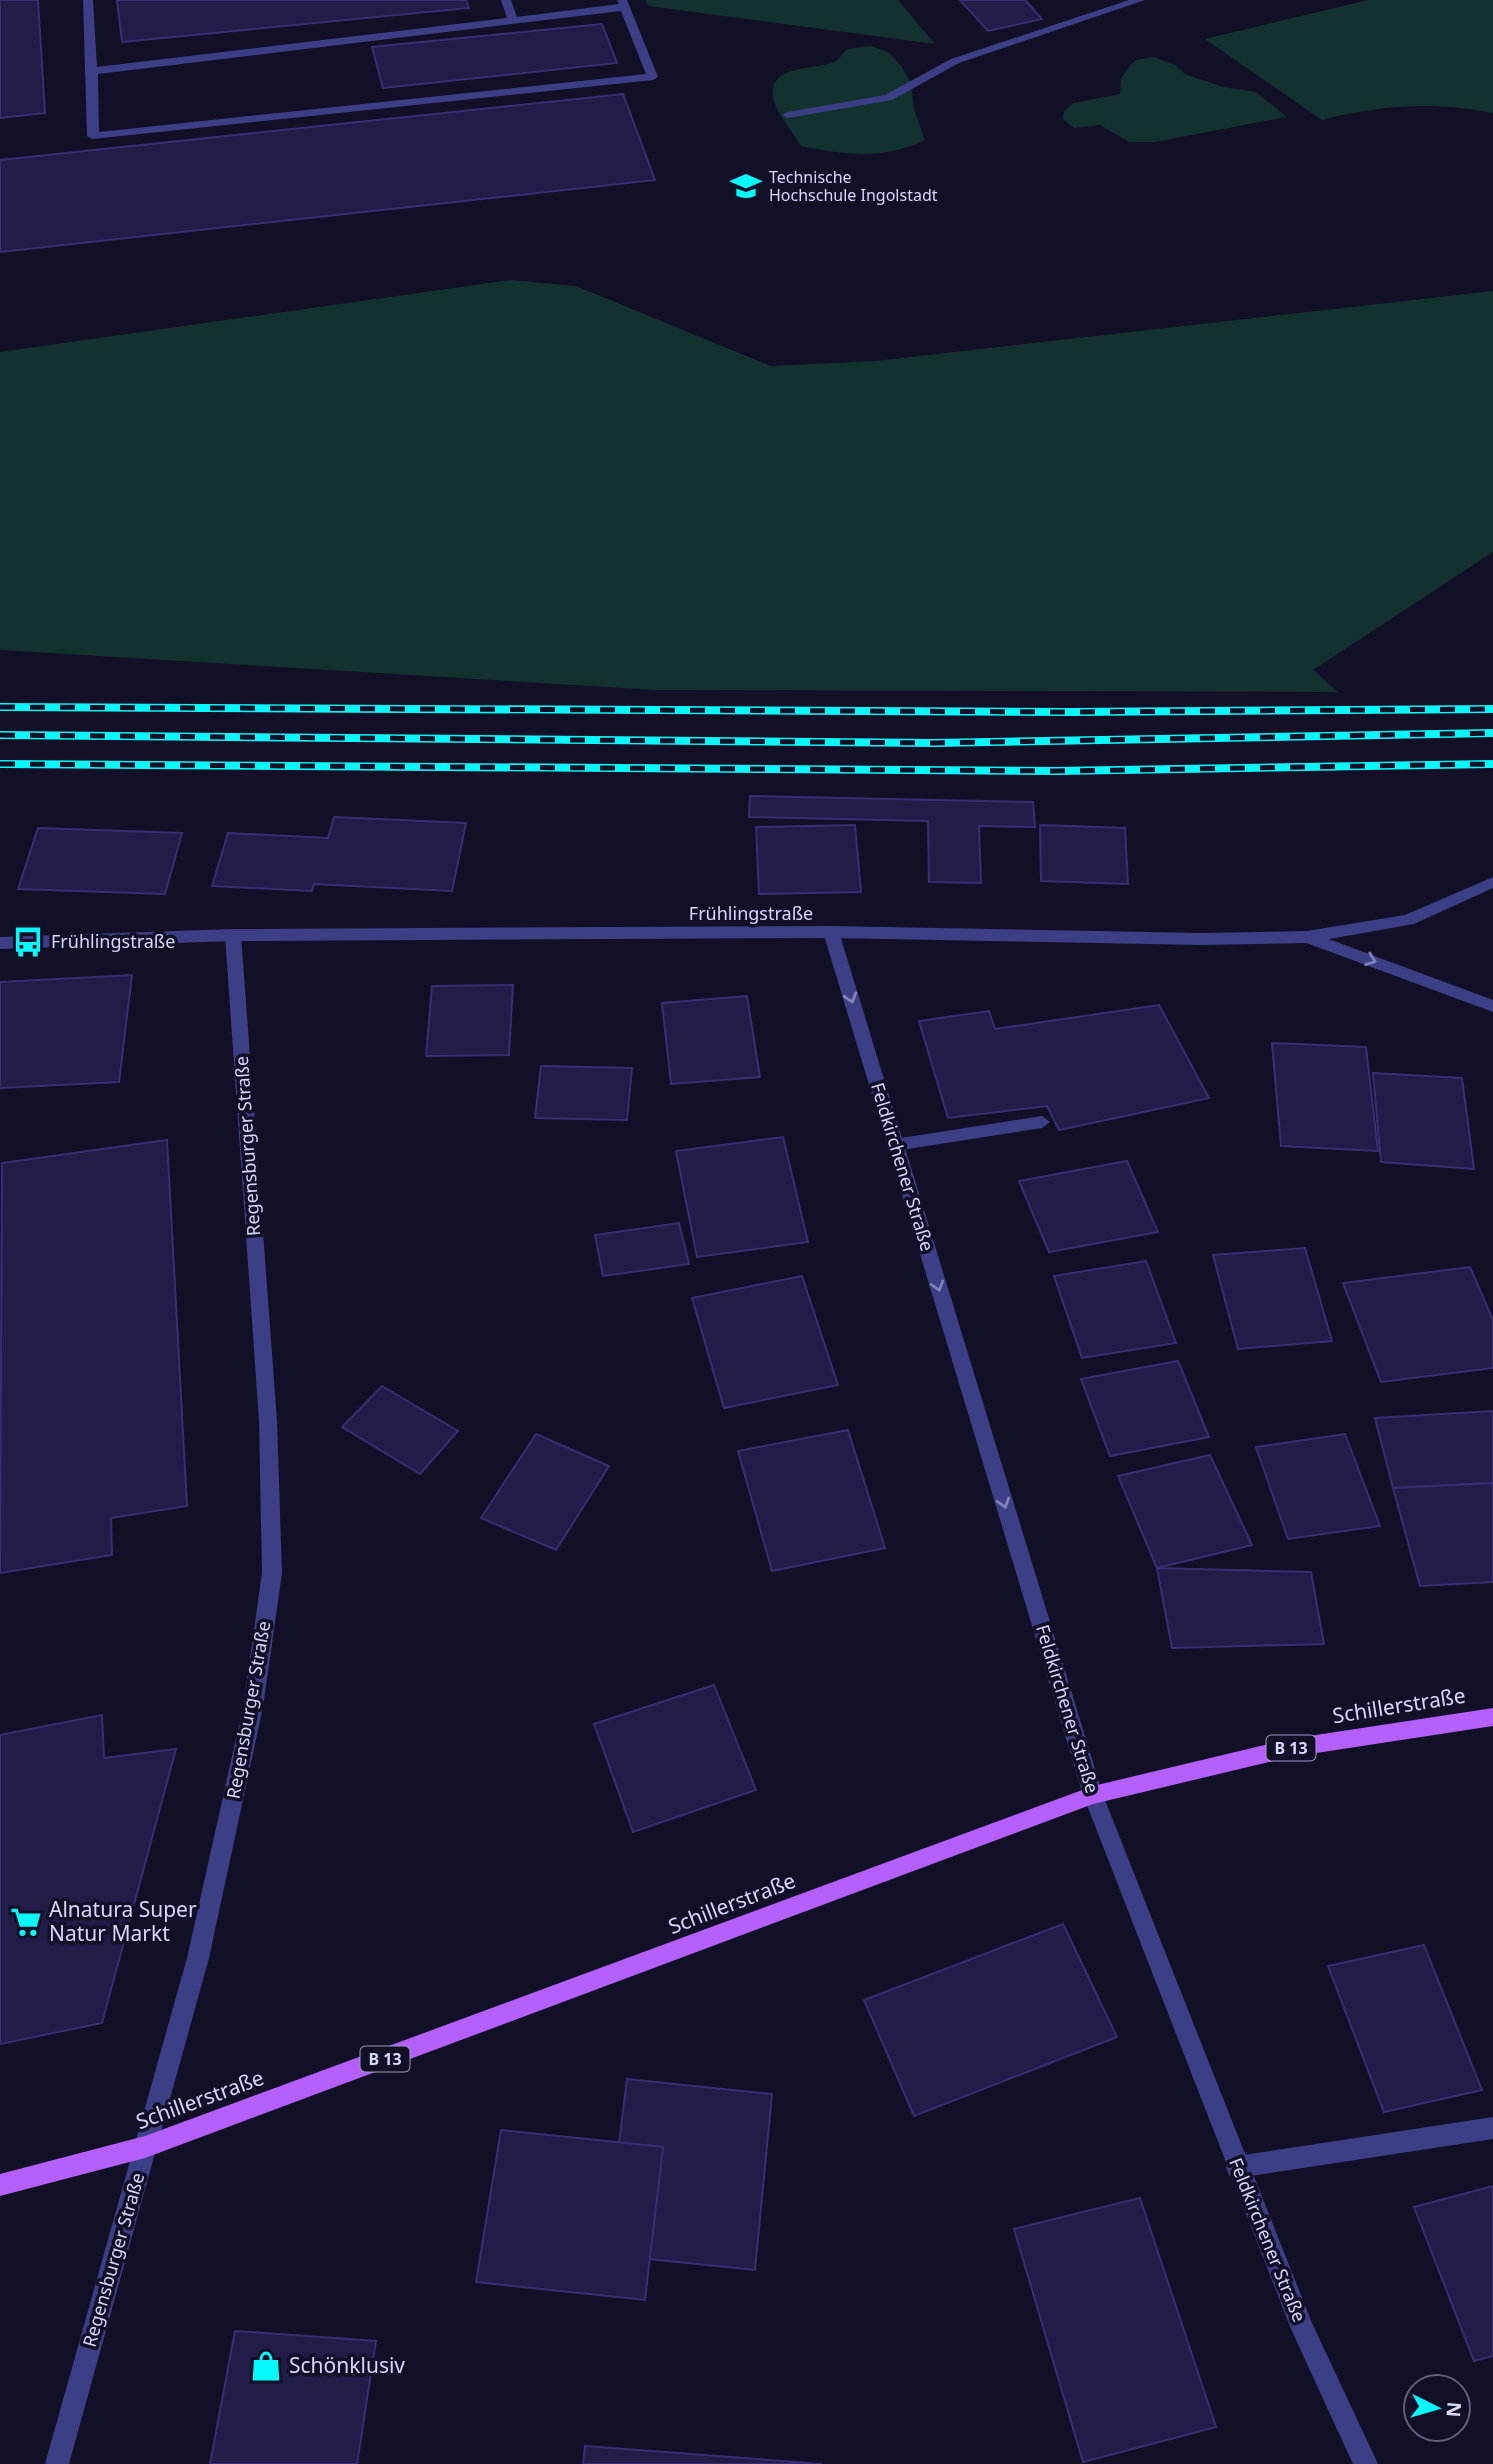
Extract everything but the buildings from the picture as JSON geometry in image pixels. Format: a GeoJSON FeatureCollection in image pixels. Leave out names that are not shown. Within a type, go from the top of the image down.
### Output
{"type":"FeatureCollection","features":[{"type":"Feature","properties":{"kind":"main road","name":"Schillerstraße"},"geometry":{"type":"LineString","coordinates":[[0,2185],[145,2147],[1093,1795],[1290,1748],[1493,1717]]}},
{"type":"Feature","properties":{"kind":"street"},"geometry":{"type":"LineString","coordinates":[[88,0],[93,136],[653,77],[623,3],[513,21],[92,71]]}},
{"type":"Feature","properties":{"kind":"street"},"geometry":{"type":"LineString","coordinates":[[506,0],[513,21]]}},
{"type":"Feature","properties":{"kind":"street"},"geometry":{"type":"LineString","coordinates":[[788,115],[888,98],[955,61],[1139,0]]}},
{"type":"Feature","properties":{"kind":"street","name":"Frühlingstraße"},"geometry":{"type":"LineString","coordinates":[[0,943],[233,935],[831,932],[1202,939],[1307,937],[1408,920],[1493,882]]}},
{"type":"Feature","properties":{"kind":"street","name":"Feldkirchener Straße"},"geometry":{"type":"LineString","coordinates":[[831,932],[1093,1795],[1237,2167],[1303,2329],[1366,2464]]}},
{"type":"Feature","properties":{"kind":"street","name":"Regensburger Straße"},"geometry":{"type":"LineString","coordinates":[[57,2464],[198,1958],[253,1707],[272,1573],[268,1421],[233,935]]}},
{"type":"Feature","properties":{"kind":"street"},"geometry":{"type":"LineString","coordinates":[[1307,937],[1493,1006]]}},
{"type":"Feature","properties":{"kind":"street"},"geometry":{"type":"LineString","coordinates":[[895,1144],[1042,1122]]}},
{"type":"Feature","properties":{"kind":"street"},"geometry":{"type":"LineString","coordinates":[[1237,2167],[1493,2128]]}},
{"type":"Feature","properties":{"kind":"green space"},"geometry":{"type":"Polygon","coordinates":[[[645,0],[898,0],[935,44],[648,6],[645,0]]]}},
{"type":"Feature","properties":{"kind":"green space"},"geometry":{"type":"Polygon","coordinates":[[[1368,0],[1493,0],[1493,113],[1449,107],[1407,106],[1322,120],[1205,39],[1368,0]]]}},
{"type":"Feature","properties":{"kind":"green space"},"geometry":{"type":"Polygon","coordinates":[[[870,46],[888,52],[912,84],[913,107],[925,140],[895,151],[864,154],[801,146],[775,104],[773,91],[776,81],[794,70],[836,61],[847,49],[870,46]]]}},
{"type":"Feature","properties":{"kind":"green space"},"geometry":{"type":"Polygon","coordinates":[[[1154,57],[1176,65],[1185,74],[1223,87],[1256,92],[1287,117],[1155,142],[1129,142],[1100,125],[1074,128],[1063,119],[1064,111],[1074,103],[1120,94],[1121,78],[1135,60],[1154,57]]]}},
{"type":"Feature","properties":{"kind":"green space"},"geometry":{"type":"Polygon","coordinates":[[[510,280],[576,286],[771,366],[875,361],[1493,291],[1493,552],[1313,670],[1338,692],[656,690],[0,650],[0,352],[510,280]]]}},
{"type":"Feature","properties":{"kind":"railway"},"geometry":{"type":"LineString","coordinates":[[0,707],[1072,712],[1493,709]]}},
{"type":"Feature","properties":{"kind":"railway"},"geometry":{"type":"LineString","coordinates":[[0,735],[934,743],[1493,733]]}},
{"type":"Feature","properties":{"kind":"railway"},"geometry":{"type":"LineString","coordinates":[[0,764],[1057,771],[1493,764]]}},
{"type":"Feature","properties":{"kind":"place","name":"Technische Hochschule Ingolstadt"},"geometry":{"type":"Point","coordinates":[746,186]}},
{"type":"Feature","properties":{"kind":"place","name":"Frühlingstraße"},"geometry":{"type":"Point","coordinates":[28,942]}},
{"type":"Feature","properties":{"kind":"place","name":"Alnatura Super Natur Markt"},"geometry":{"type":"Point","coordinates":[26,1922]}},
{"type":"Feature","properties":{"kind":"place","name":"Schönklusiv"},"geometry":{"type":"Point","coordinates":[266,2366]}}]}
